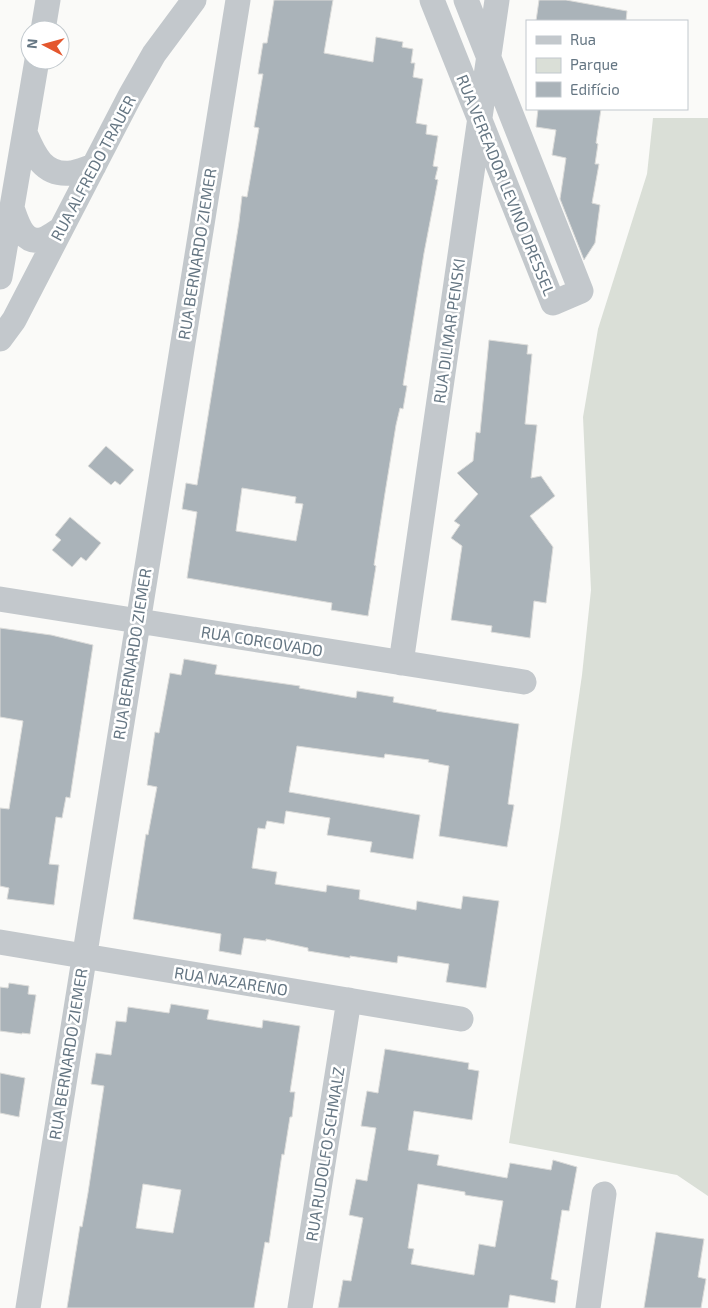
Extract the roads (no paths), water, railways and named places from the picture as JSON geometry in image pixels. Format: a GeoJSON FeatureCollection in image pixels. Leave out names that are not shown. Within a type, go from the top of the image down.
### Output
{"type":"FeatureCollection","features":[{"type":"Feature","properties":{"kind":"street"},"geometry":{"type":"LineString","coordinates":[[44,20],[48,0]]}},
{"type":"Feature","properties":{"kind":"street","name":"RUA ALFREDO TRAUER"},"geometry":{"type":"LineString","coordinates":[[0,339],[14,320],[154,54],[194,0]]}},
{"type":"Feature","properties":{"kind":"street","name":"RUA BERNARDO ZIEMER"},"geometry":{"type":"LineString","coordinates":[[28,1308],[238,0]]}},
{"type":"Feature","properties":{"kind":"street","name":"RUA VEREADOR LEVINO DRESSEL"},"geometry":{"type":"LineString","coordinates":[[432,0],[553,303],[581,291],[466,0]]}},
{"type":"Feature","properties":{"kind":"street","name":"RUA DILMAR PENSKI"},"geometry":{"type":"LineString","coordinates":[[401,663],[497,0]]}},
{"type":"Feature","properties":{"kind":"street"},"geometry":{"type":"LineString","coordinates":[[0,277],[35,70]]}},
{"type":"Feature","properties":{"kind":"street"},"geometry":{"type":"LineString","coordinates":[[25,132],[34,156],[44,166],[59,172],[72,173],[94,166]]}},
{"type":"Feature","properties":{"kind":"street"},"geometry":{"type":"LineString","coordinates":[[12,208],[18,227],[24,235],[33,239],[44,239],[61,229]]}},
{"type":"Feature","properties":{"kind":"street","name":"RUA CORCOVADO"},"geometry":{"type":"LineString","coordinates":[[0,599],[524,682]]}},
{"type":"Feature","properties":{"kind":"street","name":"RUA NAZARENO"},"geometry":{"type":"LineString","coordinates":[[0,942],[461,1019]]}},
{"type":"Feature","properties":{"kind":"street","name":"RUA RUDOLFO SCHMALZ"},"geometry":{"type":"LineString","coordinates":[[300,1308],[349,1000]]}},
{"type":"Feature","properties":{"kind":"street"},"geometry":{"type":"LineString","coordinates":[[588,1308],[604,1194]]}}]}
